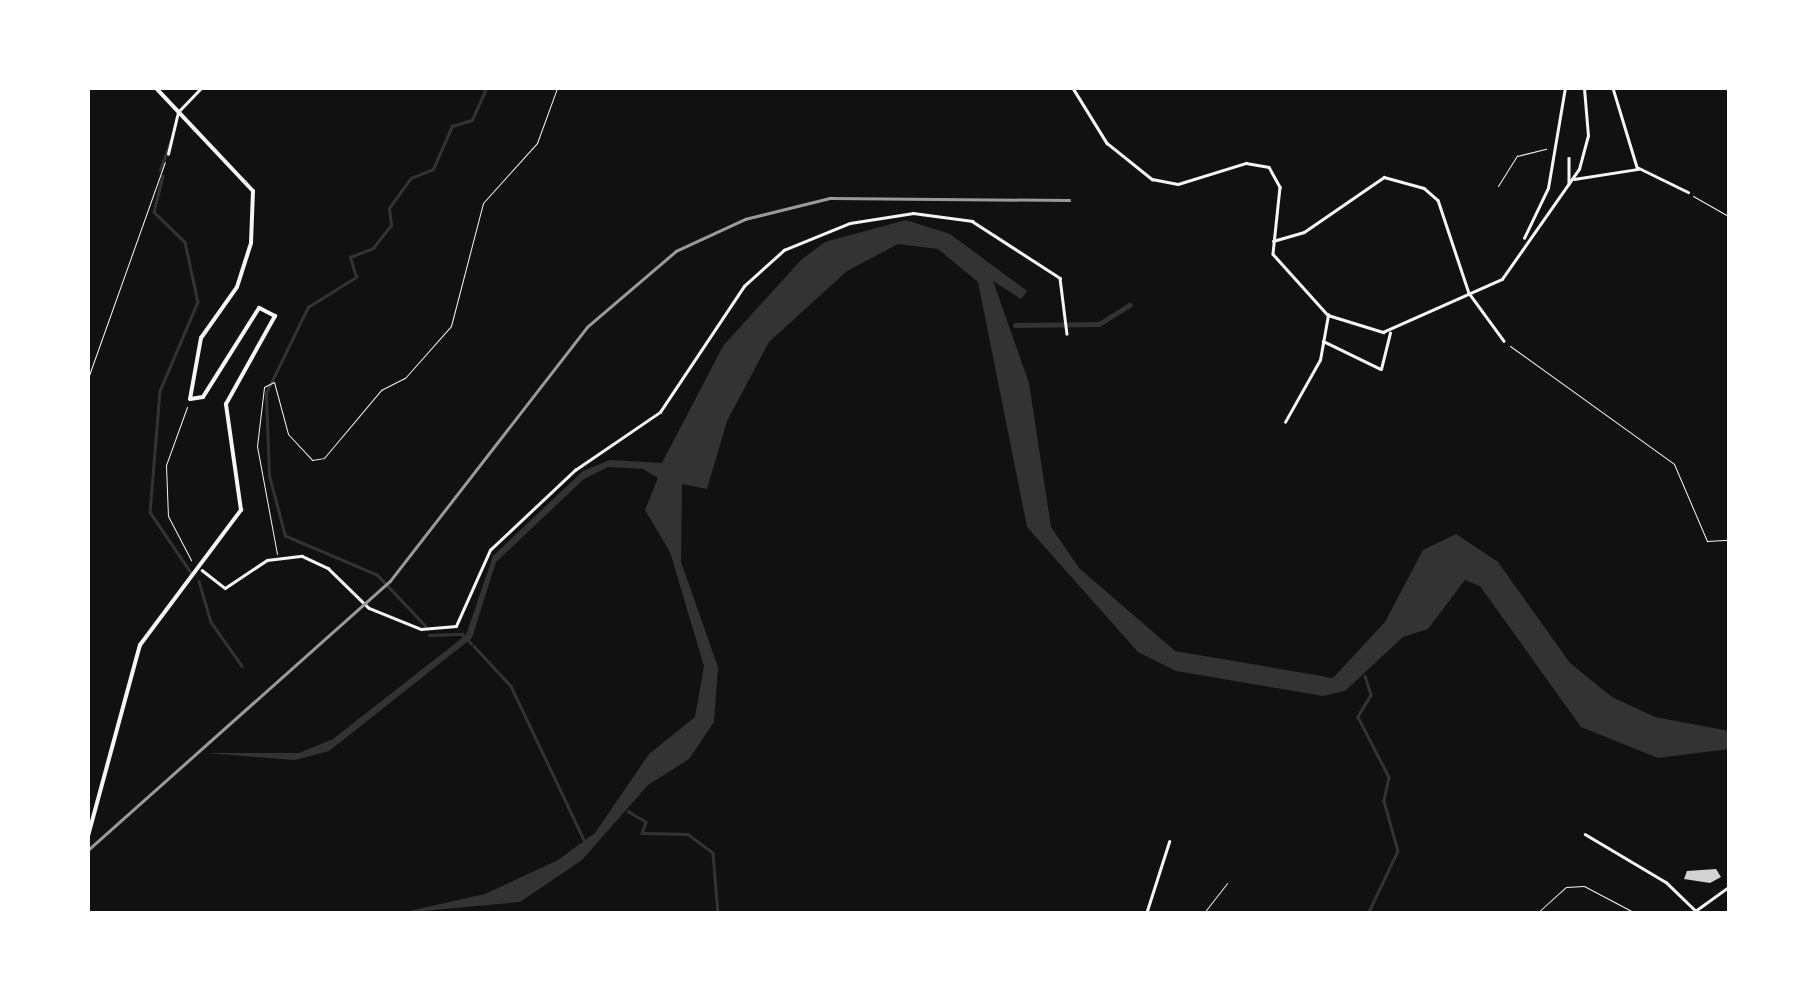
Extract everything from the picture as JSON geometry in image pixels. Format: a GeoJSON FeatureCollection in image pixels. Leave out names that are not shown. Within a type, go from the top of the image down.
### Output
{"type":"FeatureCollection","features":[{"type":"Feature","properties":{"kind":"street"},"geometry":{"type":"LineString","coordinates":[[88,836],[140,645],[202,570],[242,505],[226,404],[273,308],[260,308],[203,396],[190,399],[200,342],[252,243],[252,187],[156,88]]}},
{"type":"Feature","properties":{"kind":"street"},"geometry":{"type":"LineString","coordinates":[[168,154],[178,112],[201,88]]}},
{"type":"Feature","properties":{"kind":"street"},"geometry":{"type":"LineString","coordinates":[[1072,88],[1107,143],[1152,179],[1182,183],[1250,163],[1272,170],[1280,191],[1272,241],[1274,256],[1328,315],[1390,331],[1471,296],[1505,276],[1524,238],[1558,145],[1565,88]]}},
{"type":"Feature","properties":{"kind":"street"},"geometry":{"type":"LineString","coordinates":[[1524,238],[1574,179],[1588,136],[1584,88]]}},
{"type":"Feature","properties":{"kind":"street"},"geometry":{"type":"LineString","coordinates":[[1612,88],[1639,168]]}},
{"type":"Feature","properties":{"kind":"street"},"geometry":{"type":"LineString","coordinates":[[1569,158],[1571,184]]}},
{"type":"Feature","properties":{"kind":"street"},"geometry":{"type":"LineString","coordinates":[[1574,179],[1639,168],[1688,192]]}},
{"type":"Feature","properties":{"kind":"street"},"geometry":{"type":"LineString","coordinates":[[1272,241],[1304,232],[1387,177],[1436,195],[1471,296],[1504,341]]}},
{"type":"Feature","properties":{"kind":"street"},"geometry":{"type":"LineString","coordinates":[[202,570],[225,588],[278,556],[322,563],[368,608],[418,628],[456,626],[490,550],[575,470],[660,412],[751,279],[784,250],[850,223],[914,213],[972,221],[1060,278],[1066,330]]}},
{"type":"Feature","properties":{"kind":"street"},"geometry":{"type":"LineString","coordinates":[[1285,422],[1323,341],[1328,315]]}},
{"type":"Feature","properties":{"kind":"street"},"geometry":{"type":"LineString","coordinates":[[1323,341],[1381,369],[1390,331]]}},
{"type":"Feature","properties":{"kind":"street"},"geometry":{"type":"LineString","coordinates":[[1584,834],[1698,914]]}},
{"type":"Feature","properties":{"kind":"street"},"geometry":{"type":"LineString","coordinates":[[1146,914],[1169,842]]}},
{"type":"Feature","properties":{"kind":"street"},"geometry":{"type":"LineString","coordinates":[[1691,914],[1694,908],[1730,886]]}},
{"type":"Feature","properties":{"kind":"path"},"geometry":{"type":"LineString","coordinates":[[278,556],[257,446],[272,381],[288,434],[312,460],[405,378],[451,326],[482,203],[537,143],[557,88]]}},
{"type":"Feature","properties":{"kind":"path"},"geometry":{"type":"LineString","coordinates":[[1498,186],[1522,152],[1558,145]]}},
{"type":"Feature","properties":{"kind":"path"},"geometry":{"type":"LineString","coordinates":[[88,378],[168,154]]}},
{"type":"Feature","properties":{"kind":"path"},"geometry":{"type":"LineString","coordinates":[[1688,192],[1730,217]]}},
{"type":"Feature","properties":{"kind":"path"},"geometry":{"type":"LineString","coordinates":[[1504,341],[1669,459],[1707,541],[1729,540]]}},
{"type":"Feature","properties":{"kind":"path"},"geometry":{"type":"LineString","coordinates":[[190,399],[166,465],[168,516],[202,570]]}},
{"type":"Feature","properties":{"kind":"path"},"geometry":{"type":"LineString","coordinates":[[1203,914],[1227,883]]}},
{"type":"Feature","properties":{"kind":"path"},"geometry":{"type":"LineString","coordinates":[[1536,914],[1566,887],[1584,886],[1637,914]]}},
{"type":"Feature","properties":{"kind":"shaded area"},"geometry":{"type":"Polygon","coordinates":[[[906,220],[950,234],[1027,291],[1021,299],[993,281],[1029,383],[1051,527],[1079,568],[1175,651],[1333,678],[1385,622],[1423,550],[1456,534],[1498,562],[1570,663],[1612,697],[1655,717],[1729,731],[1729,749],[1658,758],[1581,727],[1480,586],[1465,580],[1428,629],[1403,637],[1345,691],[1323,696],[1176,671],[1138,652],[1027,527],[978,282],[938,249],[898,244],[847,271],[769,342],[727,421],[707,489],[682,484],[681,562],[718,667],[714,722],[689,759],[648,785],[582,860],[520,902],[400,913],[485,894],[558,860],[595,833],[649,754],[695,717],[704,666],[670,552],[645,510],[658,478],[643,469],[608,467],[584,479],[496,562],[472,638],[329,751],[295,760],[206,753],[299,753],[333,739],[466,635],[493,556],[583,471],[610,460],[662,463],[723,346],[801,260],[825,242],[906,220]]]}},
{"type":"Feature","properties":{"kind":"building"},"geometry":{"type":"Polygon","coordinates":[[[1716,869],[1721,877],[1710,883],[1684,879],[1687,871],[1716,869]]]}},
{"type":"Feature","properties":{"kind":"waterway"},"geometry":{"type":"LineString","coordinates":[[425,626],[377,575],[285,536],[269,476],[266,393],[308,307],[356,277],[350,257],[373,248],[391,225],[389,208],[411,178],[433,169],[452,126],[472,120],[486,88]]}},
{"type":"Feature","properties":{"kind":"waterway"},"geometry":{"type":"LineString","coordinates":[[160,170],[170,142]]}},
{"type":"Feature","properties":{"kind":"waterway"},"geometry":{"type":"LineString","coordinates":[[163,176],[154,212],[185,242],[198,302],[160,391],[150,512],[192,574]]}},
{"type":"Feature","properties":{"kind":"waterway"},"geometry":{"type":"LineString","coordinates":[[1015,325],[1099,324],[1129,305]]}},
{"type":"Feature","properties":{"kind":"waterway"},"geometry":{"type":"LineString","coordinates":[[199,581],[211,622],[242,666]]}},
{"type":"Feature","properties":{"kind":"waterway"},"geometry":{"type":"LineString","coordinates":[[429,635],[462,634],[471,643]]}},
{"type":"Feature","properties":{"kind":"waterway"},"geometry":{"type":"LineString","coordinates":[[474,646],[511,686],[585,842]]}},
{"type":"Feature","properties":{"kind":"waterway"},"geometry":{"type":"LineString","coordinates":[[1365,676],[1371,695],[1358,717],[1389,777],[1384,801],[1398,851],[1368,914]]}},
{"type":"Feature","properties":{"kind":"waterway"},"geometry":{"type":"LineString","coordinates":[[628,811],[646,822],[642,833],[688,834],[713,853],[718,914]]}},
{"type":"Feature","properties":{"kind":"railway"},"geometry":{"type":"LineString","coordinates":[[88,850],[390,581],[587,327],[676,251],[745,219],[830,198],[1069,200]]}}]}
